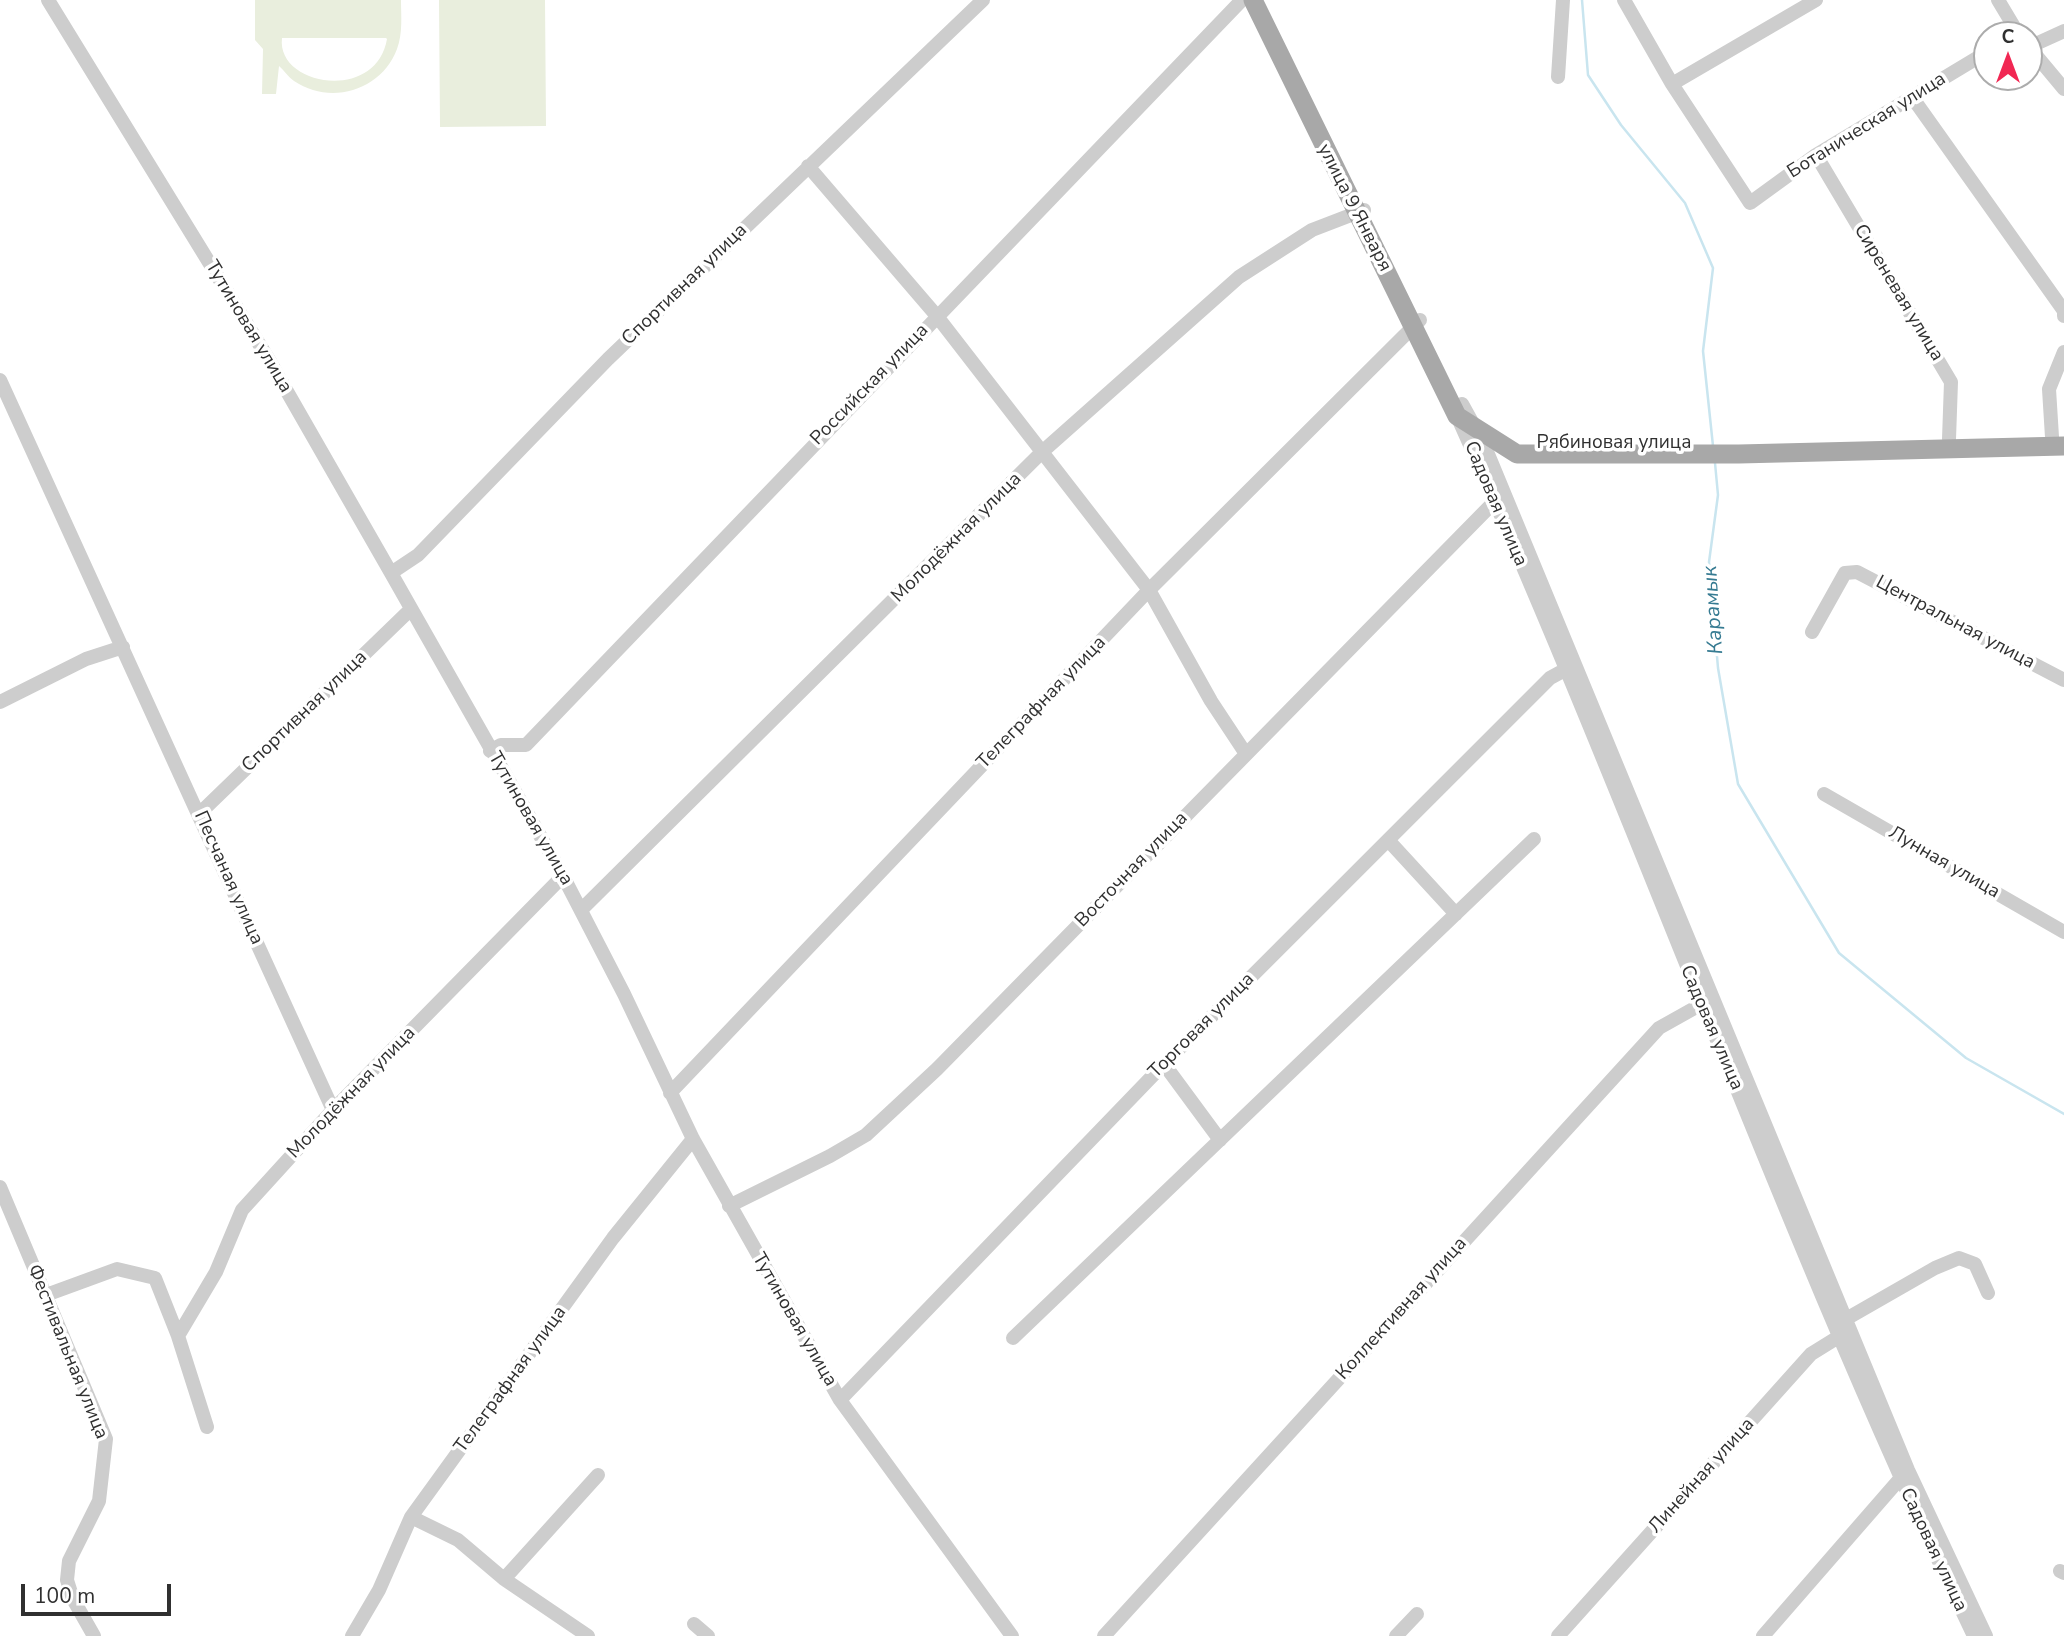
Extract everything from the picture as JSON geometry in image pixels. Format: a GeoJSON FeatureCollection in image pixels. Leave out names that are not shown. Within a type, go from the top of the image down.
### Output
{"type":"FeatureCollection","features":[{"type":"Feature","properties":{"kind":"main road","name":"улица 9 Января"},"geometry":{"type":"LineString","coordinates":[[1252,0],[1361,211],[1459,410]]}},
{"type":"Feature","properties":{"kind":"main road","name":"улица 9 Января"},"geometry":{"type":"LineString","coordinates":[[1263,0],[1361,211]]}},
{"type":"Feature","properties":{"kind":"main road"},"geometry":{"type":"LineString","coordinates":[[1459,410],[1475,428],[1517,454],[1682,449]]}},
{"type":"Feature","properties":{"kind":"main road","name":"Рябиновая улица"},"geometry":{"type":"LineString","coordinates":[[1459,410],[1519,443],[1738,449]]}},
{"type":"Feature","properties":{"kind":"main road"},"geometry":{"type":"LineString","coordinates":[[1738,449],[1949,439],[2060,440]]}},
{"type":"Feature","properties":{"kind":"main road"},"geometry":{"type":"LineString","coordinates":[[1738,449],[2060,440]]}},
{"type":"Feature","properties":{"kind":"street","name":"Тутиновая улица"},"geometry":{"type":"LineString","coordinates":[[48,0],[269,360],[563,876],[693,1139],[840,1400],[1012,1636]]}},
{"type":"Feature","properties":{"kind":"street","name":"Спортивная улица"},"geometry":{"type":"LineString","coordinates":[[391,573],[418,555],[608,359],[983,0]]}},
{"type":"Feature","properties":{"kind":"street","name":"Российская улица"},"geometry":{"type":"LineString","coordinates":[[491,751],[501,745],[526,746],[936,315],[1242,0]]}},
{"type":"Feature","properties":{"kind":"street"},"geometry":{"type":"LineString","coordinates":[[1558,77],[1563,0]]}},
{"type":"Feature","properties":{"kind":"street"},"geometry":{"type":"LineString","coordinates":[[1625,0],[1672,84],[1816,0]]}},
{"type":"Feature","properties":{"kind":"street"},"geometry":{"type":"LineString","coordinates":[[1998,0],[2010,21]]}},
{"type":"Feature","properties":{"kind":"street"},"geometry":{"type":"LineString","coordinates":[[2043,41],[2064,32]]}},
{"type":"Feature","properties":{"kind":"street","name":"Ботаническая улица"},"geometry":{"type":"LineString","coordinates":[[1672,84],[1750,203],[1815,155],[1973,60]]}},
{"type":"Feature","properties":{"kind":"street"},"geometry":{"type":"LineString","coordinates":[[2043,64],[2064,89]]}},
{"type":"Feature","properties":{"kind":"street"},"geometry":{"type":"LineString","coordinates":[[1912,97],[2042,279],[2064,311],[2064,316]]}},
{"type":"Feature","properties":{"kind":"street","name":"Сиреневая улица"},"geometry":{"type":"LineString","coordinates":[[1815,155],[1951,382],[1949,439]]}},
{"type":"Feature","properties":{"kind":"street"},"geometry":{"type":"LineString","coordinates":[[808,166],[936,315],[1149,590],[1211,701],[1246,754]]}},
{"type":"Feature","properties":{"kind":"street","name":"Молодёжная улица"},"geometry":{"type":"LineString","coordinates":[[581,910],[1042,452],[1239,277],[1312,230],[1361,211]]}},
{"type":"Feature","properties":{"kind":"street","name":"Телеграфная улица"},"geometry":{"type":"LineString","coordinates":[[670,1093],[1149,590],[1416,323]]}},
{"type":"Feature","properties":{"kind":"street"},"geometry":{"type":"LineString","coordinates":[[2060,440],[2049,388],[2064,352]]}},
{"type":"Feature","properties":{"kind":"street","name":"Песчаная улица"},"geometry":{"type":"LineString","coordinates":[[0,380],[333,1110]]}},
{"type":"Feature","properties":{"kind":"street","name":"Садовая улица"},"geometry":{"type":"LineString","coordinates":[[1459,410],[1499,496],[1570,667],[1840,1336],[1974,1636]]}},
{"type":"Feature","properties":{"kind":"street"},"geometry":{"type":"LineString","coordinates":[[1475,428],[1499,496]]}},
{"type":"Feature","properties":{"kind":"street","name":"Восточная улица"},"geometry":{"type":"LineString","coordinates":[[729,1206],[866,1135],[937,1069],[1499,496]]}},
{"type":"Feature","properties":{"kind":"street","name":"Центральная улица"},"geometry":{"type":"LineString","coordinates":[[1812,632],[1844,573],[1857,572],[2064,680]]}},
{"type":"Feature","properties":{"kind":"street","name":"Спортивная улица"},"geometry":{"type":"LineString","coordinates":[[199,814],[410,610]]}},
{"type":"Feature","properties":{"kind":"street"},"geometry":{"type":"LineString","coordinates":[[0,702],[86,659],[123,647]]}},
{"type":"Feature","properties":{"kind":"street","name":"Торговая улица"},"geometry":{"type":"LineString","coordinates":[[840,1400],[1164,1063],[1550,678],[1570,667]]}},
{"type":"Feature","properties":{"kind":"street","name":"Лунная улица"},"geometry":{"type":"LineString","coordinates":[[1824,794],[2064,932]]}},
{"type":"Feature","properties":{"kind":"street"},"geometry":{"type":"LineString","coordinates":[[1013,1338],[1534,839]]}},
{"type":"Feature","properties":{"kind":"street"},"geometry":{"type":"LineString","coordinates":[[1388,840],[1456,914]]}},
{"type":"Feature","properties":{"kind":"street","name":"Молодёжная улица"},"geometry":{"type":"LineString","coordinates":[[178,1336],[216,1272],[242,1210],[333,1110],[563,876]]}},
{"type":"Feature","properties":{"kind":"street","name":"Садовая улица"},"geometry":{"type":"LineString","coordinates":[[1707,1002],[1846,1319],[1904,1475],[1986,1636]]}},
{"type":"Feature","properties":{"kind":"street","name":"Коллективная улица"},"geometry":{"type":"LineString","coordinates":[[1104,1636],[1659,1028],[1707,1002]]}},
{"type":"Feature","properties":{"kind":"street"},"geometry":{"type":"LineString","coordinates":[[1164,1063],[1220,1140]]}},
{"type":"Feature","properties":{"kind":"street","name":"Телеграфная улица"},"geometry":{"type":"LineString","coordinates":[[352,1636],[379,1590],[411,1517],[613,1238],[693,1139]]}},
{"type":"Feature","properties":{"kind":"street","name":"Фестивальная улица"},"geometry":{"type":"LineString","coordinates":[[0,1187],[106,1439],[99,1501],[69,1561],[66,1580],[73,1599],[94,1636]]}},
{"type":"Feature","properties":{"kind":"street"},"geometry":{"type":"LineString","coordinates":[[1840,1336],[1846,1319],[1935,1268],[1959,1258],[1975,1264],[1988,1293]]}},
{"type":"Feature","properties":{"kind":"street"},"geometry":{"type":"LineString","coordinates":[[46,1295],[117,1269],[155,1278],[178,1336],[207,1427]]}},
{"type":"Feature","properties":{"kind":"street","name":"Линейная улица"},"geometry":{"type":"LineString","coordinates":[[1558,1636],[1811,1354],[1840,1336]]}},
{"type":"Feature","properties":{"kind":"street"},"geometry":{"type":"LineString","coordinates":[[504,1579],[598,1475]]}},
{"type":"Feature","properties":{"kind":"street"},"geometry":{"type":"LineString","coordinates":[[1763,1636],[1904,1475]]}},
{"type":"Feature","properties":{"kind":"street"},"geometry":{"type":"LineString","coordinates":[[411,1517],[458,1540],[504,1579],[588,1636]]}},
{"type":"Feature","properties":{"kind":"street"},"geometry":{"type":"LineString","coordinates":[[1396,1636],[1417,1614]]}},
{"type":"Feature","properties":{"kind":"street"},"geometry":{"type":"LineString","coordinates":[[694,1624],[708,1636]]}},
{"type":"Feature","properties":{"kind":"green space"},"geometry":{"type":"Polygon","coordinates":[[[255,0],[401,0],[400,37],[390,63],[368,84],[354,90],[339,93],[308,88],[292,79],[279,66],[276,94],[262,94],[263,49],[255,40],[255,0]],[[282,38],[284,54],[294,67],[310,76],[328,80],[347,79],[365,73],[379,59],[386,38],[282,38]]]}},
{"type":"Feature","properties":{"kind":"green space"},"geometry":{"type":"Polygon","coordinates":[[[439,0],[545,0],[546,126],[440,127],[439,0]]]}},
{"type":"Feature","properties":{"kind":"waterway","name":"Карамык"},"geometry":{"type":"LineString","coordinates":[[1582,0],[1588,75],[1621,125],[1685,203],[1713,268],[1703,351],[1713,446]]}},
{"type":"Feature","properties":{"kind":"waterway","name":"Карамык"},"geometry":{"type":"LineString","coordinates":[[1715,463],[1718,495],[1709,562],[1718,668],[1738,784],[1839,953],[1966,1058],[2064,1114]]}}]}
